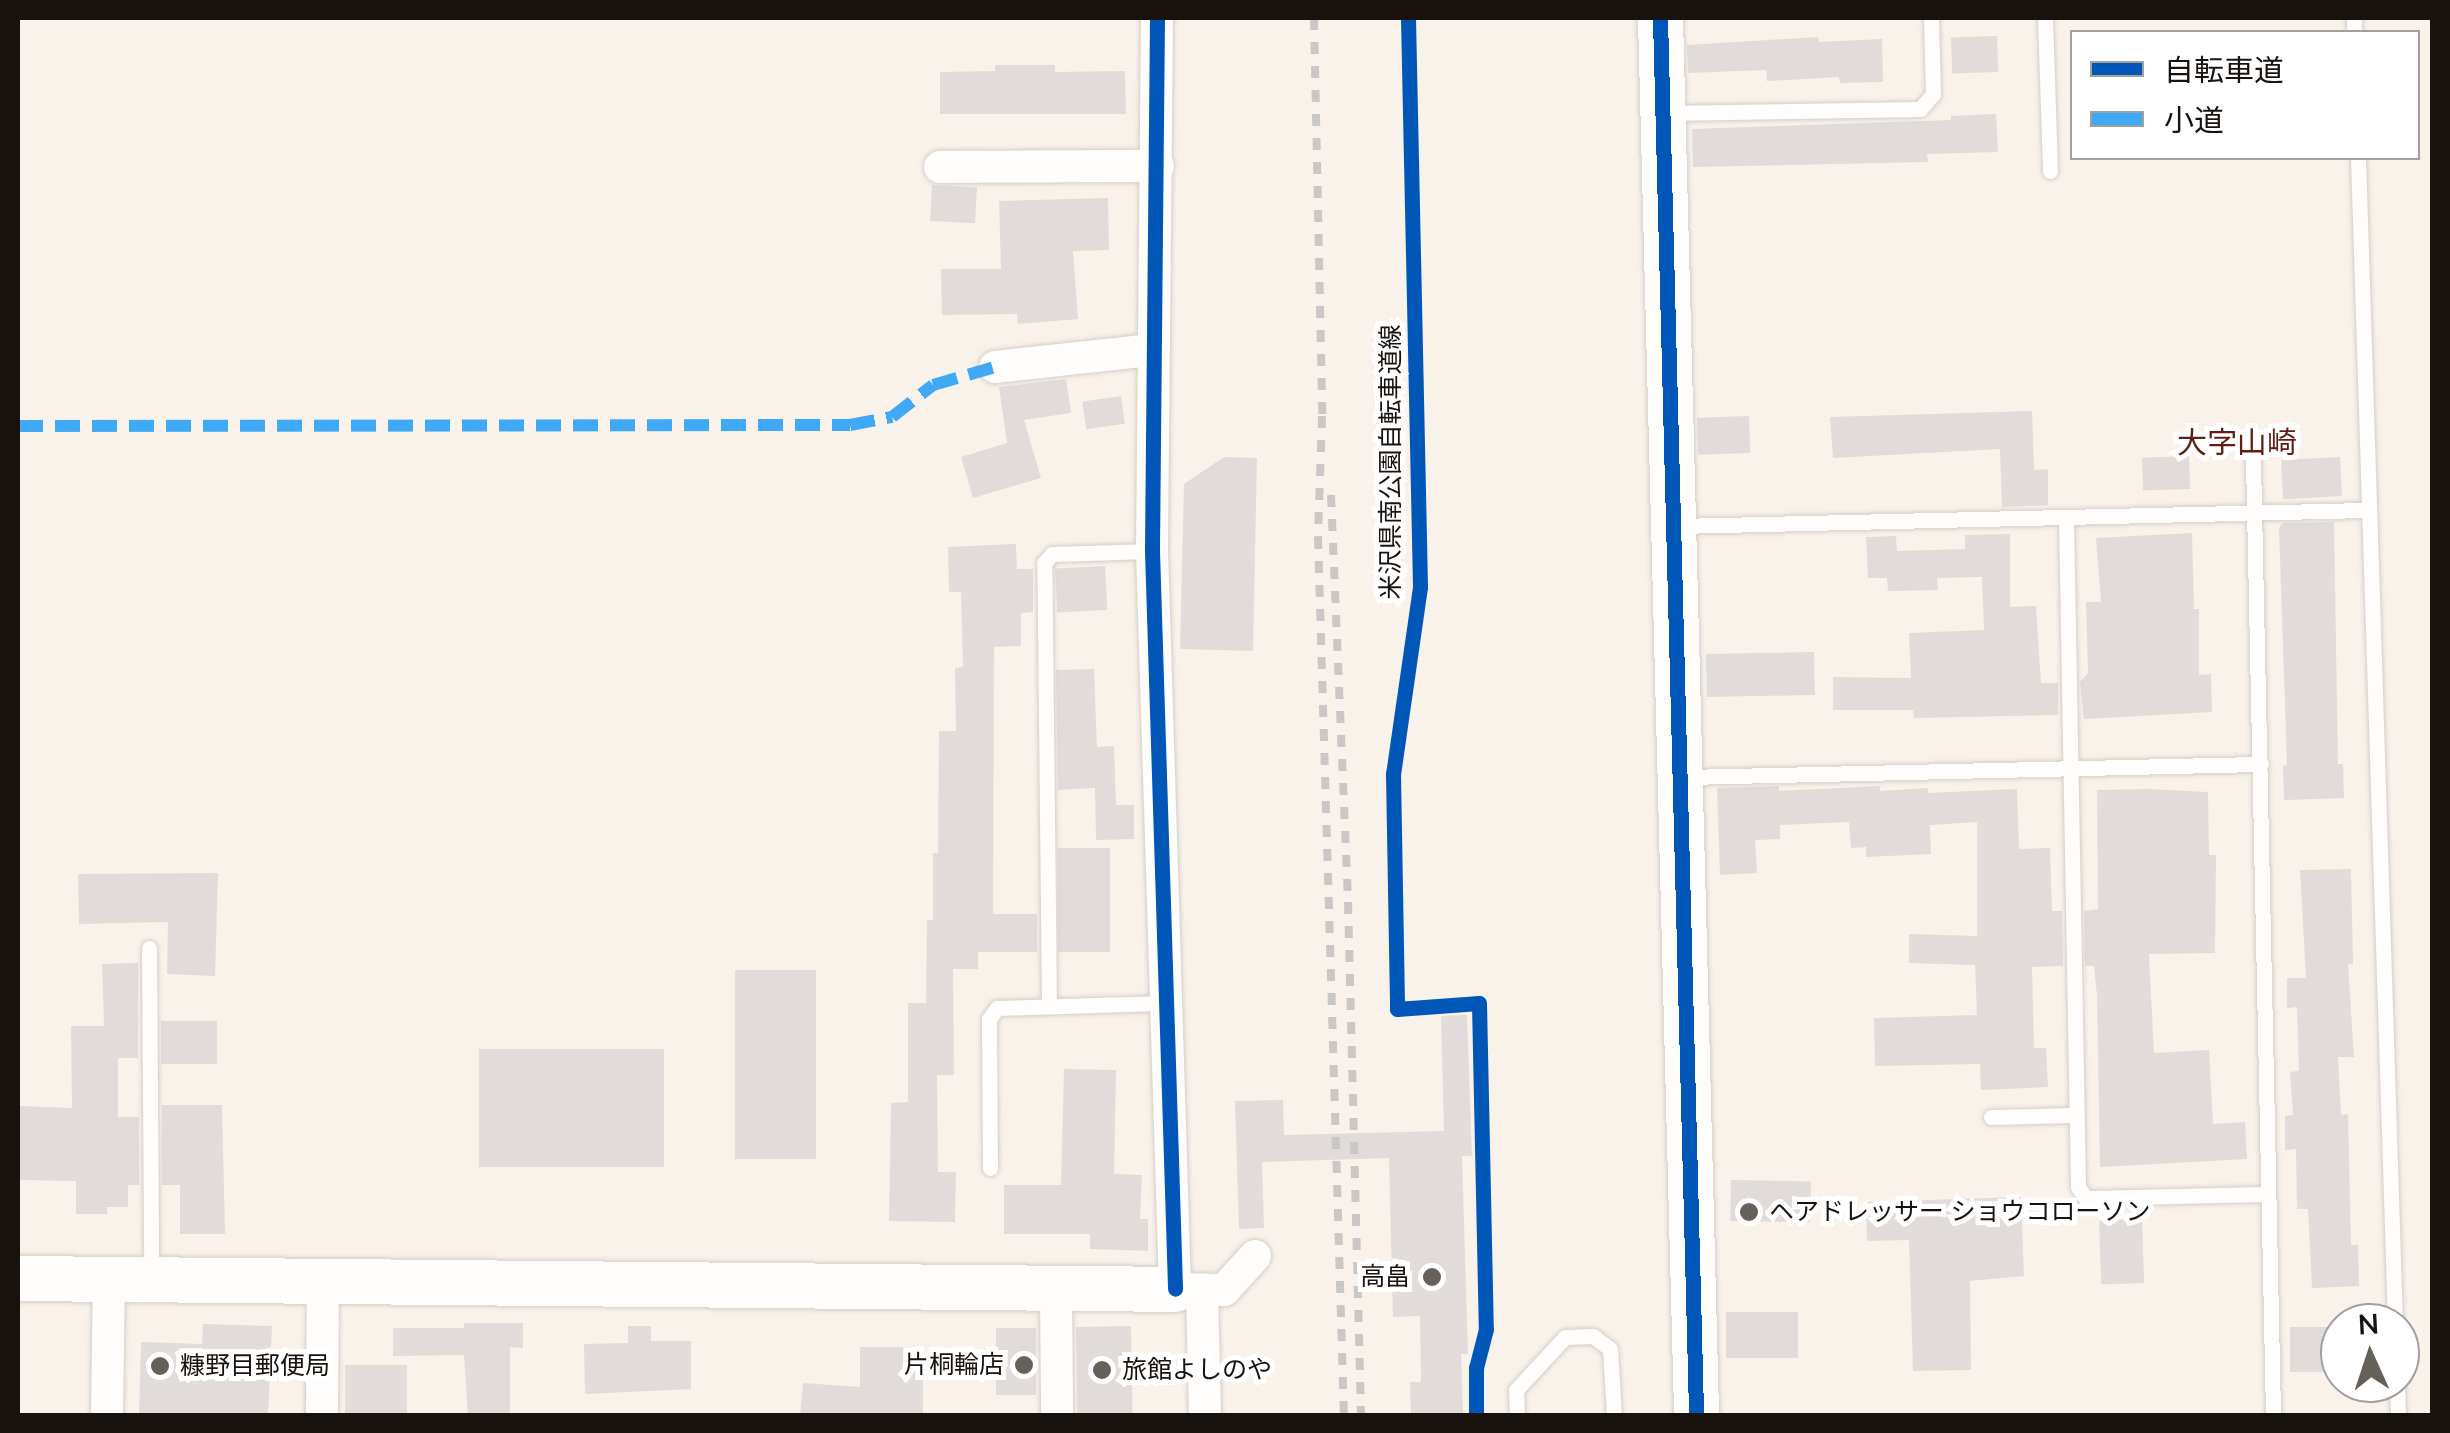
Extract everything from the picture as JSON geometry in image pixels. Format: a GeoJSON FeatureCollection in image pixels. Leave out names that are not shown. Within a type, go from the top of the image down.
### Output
{"type":"FeatureCollection","features":[{"type":"Feature","properties":{"kind":"street"},"geometry":{"type":"LineString","coordinates":[[1157,18],[1152,551],[1164,1003],[1188,1291],[1204,1416]]}},
{"type":"Feature","properties":{"kind":"street"},"geometry":{"type":"LineString","coordinates":[[1660,18],[1696,1416]]}},
{"type":"Feature","properties":{"kind":"street"},"geometry":{"type":"LineString","coordinates":[[940,167],[1158,166]]}},
{"type":"Feature","properties":{"kind":"street"},"geometry":{"type":"LineString","coordinates":[[995,367],[1152,350]]}},
{"type":"Feature","properties":{"kind":"street"},"geometry":{"type":"LineString","coordinates":[[18,1278],[1188,1291],[1224,1290],[1255,1256]]}},
{"type":"Feature","properties":{"kind":"street"},"geometry":{"type":"LineString","coordinates":[[108,1416],[130,1278]]}},
{"type":"Feature","properties":{"kind":"street"},"geometry":{"type":"LineString","coordinates":[[322,1416],[323,1281]]}},
{"type":"Feature","properties":{"kind":"street"},"geometry":{"type":"LineString","coordinates":[[1056,1289],[1057,1416]]}},
{"type":"Feature","properties":{"kind":"lane"},"geometry":{"type":"LineString","coordinates":[[1662,113],[1920,109],[1933,94],[1931,18]]}},
{"type":"Feature","properties":{"kind":"lane"},"geometry":{"type":"LineString","coordinates":[[2044,18],[2050,170]]}},
{"type":"Feature","properties":{"kind":"lane"},"geometry":{"type":"LineString","coordinates":[[2358,160],[2366,510],[2394,1303]]}},
{"type":"Feature","properties":{"kind":"lane"},"geometry":{"type":"LineString","coordinates":[[2253,459],[2272,1416]]}},
{"type":"Feature","properties":{"kind":"lane"},"geometry":{"type":"LineString","coordinates":[[1673,526],[2366,510]]}},
{"type":"Feature","properties":{"kind":"lane"},"geometry":{"type":"LineString","coordinates":[[2066,518],[2078,1187],[2086,1198],[2267,1194]]}},
{"type":"Feature","properties":{"kind":"lane"},"geometry":{"type":"LineString","coordinates":[[1049,1005],[1044,563],[1052,554],[1152,551]]}},
{"type":"Feature","properties":{"kind":"lane"},"geometry":{"type":"LineString","coordinates":[[1682,777],[2261,764]]}},
{"type":"Feature","properties":{"kind":"lane"},"geometry":{"type":"LineString","coordinates":[[130,1278],[149,948]]}},
{"type":"Feature","properties":{"kind":"lane"},"geometry":{"type":"LineString","coordinates":[[990,1168],[989,1019],[998,1008],[1164,1003]]}},
{"type":"Feature","properties":{"kind":"lane"},"geometry":{"type":"LineString","coordinates":[[1991,1117],[2075,1116]]}},
{"type":"Feature","properties":{"kind":"lane"},"geometry":{"type":"LineString","coordinates":[[1518,1416],[1516,1390],[1565,1337],[1593,1336],[1610,1349],[1614,1416]]}},
{"type":"Feature","properties":{"kind":"building"},"geometry":{"type":"Polygon","coordinates":[[[1997,36],[1998,72],[1952,74],[1951,38],[1997,36]]]}},
{"type":"Feature","properties":{"kind":"building"},"geometry":{"type":"Polygon","coordinates":[[[1818,37],[1819,42],[1882,39],[1883,82],[1840,83],[1839,77],[1767,81],[1766,70],[1688,73],[1687,45],[1818,37]]]}},
{"type":"Feature","properties":{"kind":"building"},"geometry":{"type":"Polygon","coordinates":[[[995,65],[1055,65],[1055,72],[1125,71],[1126,114],[940,114],[940,72],[995,71],[995,65]]]}},
{"type":"Feature","properties":{"kind":"building"},"geometry":{"type":"Polygon","coordinates":[[[1996,114],[1998,152],[1927,154],[1928,162],[1693,167],[1692,129],[1951,120],[1951,116],[1996,114]]]}},
{"type":"Feature","properties":{"kind":"building"},"geometry":{"type":"Polygon","coordinates":[[[932,185],[977,187],[975,223],[930,221],[932,185]]]}},
{"type":"Feature","properties":{"kind":"building"},"geometry":{"type":"Polygon","coordinates":[[[1108,198],[1109,250],[1073,251],[1078,319],[1018,324],[1017,314],[942,315],[941,269],[1001,269],[999,201],[1108,198]]]}},
{"type":"Feature","properties":{"kind":"building"},"geometry":{"type":"Polygon","coordinates":[[[1066,379],[1071,413],[1024,420],[1041,478],[973,498],[961,457],[1007,443],[999,387],[1066,379]]]}},
{"type":"Feature","properties":{"kind":"building"},"geometry":{"type":"Polygon","coordinates":[[[1121,396],[1125,424],[1086,429],[1082,401],[1121,396]]]}},
{"type":"Feature","properties":{"kind":"building"},"geometry":{"type":"Polygon","coordinates":[[[2032,411],[2034,470],[2048,469],[2048,505],[2002,507],[2000,449],[1833,458],[1830,417],[2032,411]]]}},
{"type":"Feature","properties":{"kind":"building"},"geometry":{"type":"Polygon","coordinates":[[[1749,416],[1750,453],[1698,455],[1697,418],[1749,416]]]}},
{"type":"Feature","properties":{"kind":"building"},"geometry":{"type":"Polygon","coordinates":[[[2189,456],[2190,489],[2143,491],[2142,458],[2189,456]]]}},
{"type":"Feature","properties":{"kind":"building"},"geometry":{"type":"Polygon","coordinates":[[[1224,457],[1257,458],[1253,651],[1180,649],[1184,484],[1224,457]]]}},
{"type":"Feature","properties":{"kind":"building"},"geometry":{"type":"Polygon","coordinates":[[[2340,457],[2342,496],[2283,499],[2281,460],[2340,457]]]}},
{"type":"Feature","properties":{"kind":"building"},"geometry":{"type":"Polygon","coordinates":[[[2334,522],[2338,764],[2343,764],[2344,798],[2284,800],[2283,766],[2287,765],[2279,528],[2283,523],[2334,522]]]}},
{"type":"Feature","properties":{"kind":"building"},"geometry":{"type":"Polygon","coordinates":[[[2192,533],[2194,609],[2199,609],[2199,675],[2211,674],[2212,712],[2084,719],[2080,682],[2088,673],[2086,602],[2101,602],[2096,538],[2192,533]]]}},
{"type":"Feature","properties":{"kind":"building"},"geometry":{"type":"Polygon","coordinates":[[[2010,534],[2010,607],[2036,606],[2041,683],[2058,683],[2058,715],[1914,718],[1913,710],[1833,710],[1833,677],[1911,678],[1909,633],[1984,630],[1982,577],[1937,578],[1938,590],[1888,591],[1887,578],[1868,578],[1866,537],[1896,536],[1897,551],[1965,549],[1965,535],[2010,534]]]}},
{"type":"Feature","properties":{"kind":"building"},"geometry":{"type":"Polygon","coordinates":[[[1016,544],[1017,569],[1033,569],[1033,612],[1021,613],[1021,646],[994,647],[993,914],[1037,914],[1037,952],[978,952],[978,969],[953,969],[954,1075],[937,1075],[938,1172],[956,1172],[955,1222],[889,1221],[891,1103],[908,1102],[908,1003],[926,1003],[927,920],[933,920],[933,853],[938,853],[939,731],[956,731],[955,668],[963,667],[961,592],[949,592],[948,547],[1016,544]]]}},
{"type":"Feature","properties":{"kind":"building"},"geometry":{"type":"Polygon","coordinates":[[[1105,566],[1107,610],[1057,613],[1055,569],[1105,566]]]}},
{"type":"Feature","properties":{"kind":"building"},"geometry":{"type":"Polygon","coordinates":[[[1814,652],[1815,695],[1707,697],[1706,654],[1814,652]]]}},
{"type":"Feature","properties":{"kind":"building"},"geometry":{"type":"Polygon","coordinates":[[[1094,669],[1097,747],[1114,746],[1116,805],[1134,805],[1134,839],[1096,840],[1095,788],[1058,790],[1056,670],[1094,669]]]}},
{"type":"Feature","properties":{"kind":"building"},"geometry":{"type":"Polygon","coordinates":[[[1779,786],[1779,791],[1928,788],[1928,793],[2017,789],[2019,849],[2050,848],[2052,911],[2062,911],[2063,966],[2032,967],[2034,1048],[2046,1048],[2048,1087],[1981,1090],[1980,1064],[1875,1066],[1874,1018],[1977,1015],[1975,965],[1909,963],[1909,934],[1977,936],[1977,822],[1930,825],[1931,854],[1866,857],[1866,847],[1851,848],[1849,822],[1780,825],[1780,839],[1755,840],[1757,873],[1720,875],[1717,788],[1779,786]]]}},
{"type":"Feature","properties":{"kind":"building"},"geometry":{"type":"Polygon","coordinates":[[[2097,790],[2208,792],[2209,855],[2216,855],[2215,953],[2149,954],[2154,1053],[2209,1050],[2213,1124],[2245,1122],[2247,1159],[2100,1167],[2097,996],[2094,966],[2085,966],[2084,911],[2098,909],[2097,790]]]}},
{"type":"Feature","properties":{"kind":"building"},"geometry":{"type":"Polygon","coordinates":[[[1058,848],[1110,848],[1110,952],[1058,952],[1058,848]]]}},
{"type":"Feature","properties":{"kind":"building"},"geometry":{"type":"Polygon","coordinates":[[[2351,869],[2353,964],[2348,964],[2354,1057],[2338,1057],[2341,1115],[2348,1114],[2351,1245],[2358,1245],[2359,1286],[2312,1288],[2308,1209],[2297,1209],[2296,1149],[2285,1150],[2285,1116],[2293,1115],[2290,1072],[2299,1071],[2297,1007],[2287,1008],[2287,978],[2306,978],[2300,870],[2351,869]]]}},
{"type":"Feature","properties":{"kind":"building"},"geometry":{"type":"Polygon","coordinates":[[[218,873],[215,976],[167,974],[168,922],[79,924],[78,874],[218,873]]]}},
{"type":"Feature","properties":{"kind":"building"},"geometry":{"type":"Polygon","coordinates":[[[138,963],[138,1058],[118,1058],[118,1117],[139,1117],[139,1185],[128,1185],[128,1207],[107,1207],[107,1214],[76,1214],[76,1181],[18,1180],[18,1106],[72,1108],[71,1026],[104,1026],[102,964],[138,963]]]}},
{"type":"Feature","properties":{"kind":"building"},"geometry":{"type":"Polygon","coordinates":[[[735,970],[816,970],[816,1159],[735,1159],[735,970]]]}},
{"type":"Feature","properties":{"kind":"building"},"geometry":{"type":"Polygon","coordinates":[[[1467,1015],[1472,1156],[1462,1156],[1468,1354],[1461,1354],[1463,1416],[1411,1416],[1410,1382],[1421,1382],[1420,1316],[1393,1317],[1389,1158],[1262,1162],[1264,1228],[1239,1229],[1235,1101],[1283,1100],[1284,1135],[1444,1131],[1441,1016],[1467,1015]]]}},
{"type":"Feature","properties":{"kind":"building"},"geometry":{"type":"Polygon","coordinates":[[[161,1021],[217,1021],[217,1064],[161,1064],[161,1021]]]}},
{"type":"Feature","properties":{"kind":"building"},"geometry":{"type":"Polygon","coordinates":[[[479,1049],[664,1049],[664,1167],[479,1167],[479,1049]]]}},
{"type":"Feature","properties":{"kind":"building"},"geometry":{"type":"Polygon","coordinates":[[[1064,1069],[1116,1070],[1114,1174],[1142,1175],[1140,1219],[1148,1219],[1148,1251],[1090,1249],[1090,1234],[1004,1234],[1004,1185],[1061,1185],[1064,1069]]]}},
{"type":"Feature","properties":{"kind":"building"},"geometry":{"type":"Polygon","coordinates":[[[162,1105],[222,1105],[225,1234],[180,1234],[180,1185],[162,1185],[162,1105]]]}},
{"type":"Feature","properties":{"kind":"building"},"geometry":{"type":"Polygon","coordinates":[[[1731,1180],[1811,1181],[1810,1222],[1730,1221],[1731,1180]]]}},
{"type":"Feature","properties":{"kind":"building"},"geometry":{"type":"Polygon","coordinates":[[[2021,1197],[2024,1276],[1970,1281],[1971,1370],[1913,1371],[1909,1240],[1867,1241],[1866,1202],[2021,1197]]]}},
{"type":"Feature","properties":{"kind":"building"},"geometry":{"type":"Polygon","coordinates":[[[2142,1219],[2144,1283],[2101,1284],[2099,1221],[2142,1219]]]}},
{"type":"Feature","properties":{"kind":"building"},"geometry":{"type":"Polygon","coordinates":[[[1726,1312],[1798,1312],[1798,1358],[1726,1358],[1726,1312]]]}},
{"type":"Feature","properties":{"kind":"building"},"geometry":{"type":"Polygon","coordinates":[[[464,1323],[523,1323],[523,1348],[510,1347],[510,1416],[468,1416],[464,1355],[393,1356],[393,1328],[464,1328],[464,1323]]]}},
{"type":"Feature","properties":{"kind":"building"},"geometry":{"type":"Polygon","coordinates":[[[203,1324],[272,1326],[268,1416],[139,1416],[141,1342],[202,1344],[203,1324]]]}},
{"type":"Feature","properties":{"kind":"building"},"geometry":{"type":"Polygon","coordinates":[[[628,1326],[651,1326],[651,1341],[691,1341],[691,1389],[585,1394],[584,1344],[628,1343],[628,1326]]]}},
{"type":"Feature","properties":{"kind":"building","name":"旅館よしのや"},"geometry":{"type":"Polygon","coordinates":[[[1131,1326],[1133,1416],[1078,1416],[1076,1327],[1131,1326]]]}},
{"type":"Feature","properties":{"kind":"building"},"geometry":{"type":"Polygon","coordinates":[[[2290,1327],[2320,1327],[2320,1372],[2290,1372],[2290,1327]]]}},
{"type":"Feature","properties":{"kind":"building"},"geometry":{"type":"Polygon","coordinates":[[[996,1328],[1036,1328],[1036,1395],[996,1395],[996,1328]]]}},
{"type":"Feature","properties":{"kind":"building"},"geometry":{"type":"Polygon","coordinates":[[[860,1347],[923,1347],[923,1416],[800,1416],[803,1383],[860,1387],[860,1347]]]}},
{"type":"Feature","properties":{"kind":"building"},"geometry":{"type":"Polygon","coordinates":[[[345,1365],[407,1365],[407,1413],[345,1413],[345,1365]]]}},
{"type":"Feature","properties":{"kind":"railway"},"geometry":{"type":"LineString","coordinates":[[1314,18],[1322,416],[1318,537],[1344,1416]]}},
{"type":"Feature","properties":{"kind":"railway"},"geometry":{"type":"LineString","coordinates":[[1331,495],[1348,902],[1361,1416]]}},
{"type":"Feature","properties":{"kind":"marked path"},"geometry":{"type":"LineString","coordinates":[[18,426],[850,425],[892,417],[933,385],[995,367]]}},
{"type":"Feature","properties":{"kind":"cycle path"},"geometry":{"type":"LineString","coordinates":[[1157,18],[1152,551],[1175,1289]]}},
{"type":"Feature","properties":{"kind":"cycle path","name":"米沢県南公園自転車道線"},"geometry":{"type":"LineString","coordinates":[[1408,18],[1420,587],[1393,774],[1397,1009],[1479,1003],[1486,1329],[1476,1368],[1476,1416]]}},
{"type":"Feature","properties":{"kind":"cycle path"},"geometry":{"type":"LineString","coordinates":[[1660,18],[1696,1416]]}},
{"type":"Feature","properties":{"kind":"place","name":"ヘアドレッサー ショウコローソン"},"geometry":{"type":"Point","coordinates":[1749,1212]}},
{"type":"Feature","properties":{"kind":"place","name":"高畠"},"geometry":{"type":"Point","coordinates":[1432,1277]}},
{"type":"Feature","properties":{"kind":"place","name":"片桐輪店"},"geometry":{"type":"Point","coordinates":[1024,1365]}},
{"type":"Feature","properties":{"kind":"place","name":"糠野目郵便局"},"geometry":{"type":"Point","coordinates":[160,1366]}},
{"type":"Feature","properties":{"kind":"place","name":"旅館よしのや"},"geometry":{"type":"Point","coordinates":[1102,1370]}},
{"type":"Feature","properties":{"kind":"district","name":"大字山崎"},"geometry":{"type":"Point","coordinates":[2237,444]}}]}
